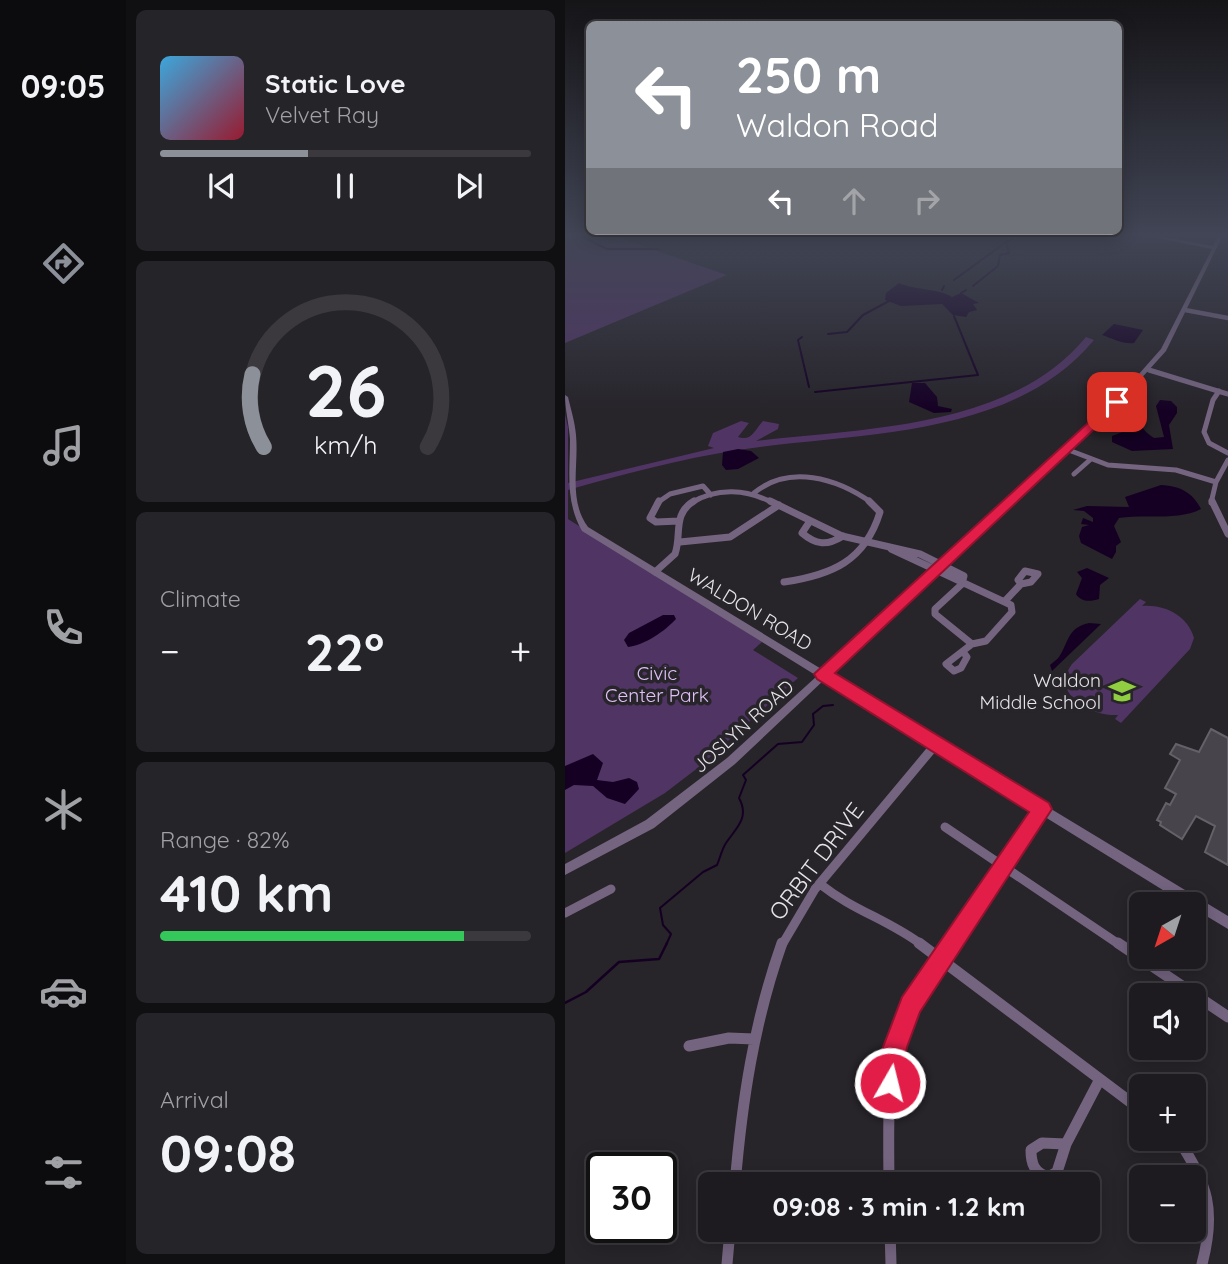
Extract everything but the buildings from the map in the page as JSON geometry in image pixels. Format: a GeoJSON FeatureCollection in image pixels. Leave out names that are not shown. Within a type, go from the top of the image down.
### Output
{"type":"FeatureCollection","features":[{"type":"Feature","properties":{"kind":"street","name":"JOSLYN ROAD"},"geometry":{"type":"LineString","coordinates":[[565,870],[650,824],[699,788],[1149,370],[1192,294]]}},
{"type":"Feature","properties":{"kind":"street"},"geometry":{"type":"LineString","coordinates":[[1185,310],[1228,318]]}},
{"type":"Feature","properties":{"kind":"street"},"geometry":{"type":"LineString","coordinates":[[1149,370],[1228,394]]}},
{"type":"Feature","properties":{"kind":"street"},"geometry":{"type":"LineString","coordinates":[[1219,391],[1213,400],[1204,432],[1209,443],[1228,453]]}},
{"type":"Feature","properties":{"kind":"street","name":"WALDON ROAD"},"geometry":{"type":"LineString","coordinates":[[565,397],[573,433],[571,499],[574,515],[585,529],[1228,923]]}},
{"type":"Feature","properties":{"kind":"street"},"geometry":{"type":"LineString","coordinates":[[1066,449],[1126,468],[1176,470],[1216,482]]}},
{"type":"Feature","properties":{"kind":"street"},"geometry":{"type":"LineString","coordinates":[[1074,474],[1091,459]]}},
{"type":"Feature","properties":{"kind":"street"},"geometry":{"type":"LineString","coordinates":[[1228,460],[1216,482],[1211,504],[1218,521],[1228,534]]}},
{"type":"Feature","properties":{"kind":"street"},"geometry":{"type":"LineString","coordinates":[[754,493],[777,478],[802,475],[827,481],[870,500],[878,507],[880,514],[867,544],[847,563],[830,573],[784,582]]}},
{"type":"Feature","properties":{"kind":"street"},"geometry":{"type":"LineString","coordinates":[[679,521],[656,522],[650,519],[650,514],[659,499],[679,492],[703,486],[711,495]]}},
{"type":"Feature","properties":{"kind":"street"},"geometry":{"type":"LineString","coordinates":[[655,572],[673,557],[680,542],[679,521],[689,505],[711,495],[754,493],[843,536],[939,566]]}},
{"type":"Feature","properties":{"kind":"street"},"geometry":{"type":"LineString","coordinates":[[680,542],[730,537],[779,505]]}},
{"type":"Feature","properties":{"kind":"street"},"geometry":{"type":"LineString","coordinates":[[810,521],[802,533],[814,544],[830,543],[843,536]]}},
{"type":"Feature","properties":{"kind":"street"},"geometry":{"type":"LineString","coordinates":[[891,549],[898,547],[919,551],[962,584],[1005,601],[1013,608],[986,641],[972,644],[964,653]]}},
{"type":"Feature","properties":{"kind":"street"},"geometry":{"type":"LineString","coordinates":[[913,558],[919,551]]}},
{"type":"Feature","properties":{"kind":"street"},"geometry":{"type":"LineString","coordinates":[[962,584],[935,609],[935,614],[972,644]]}},
{"type":"Feature","properties":{"kind":"street"},"geometry":{"type":"LineString","coordinates":[[1005,601],[1021,584]]}},
{"type":"Feature","properties":{"kind":"street","name":"ORBIT DRIVE"},"geometry":{"type":"LineString","coordinates":[[736,1172],[742,1104],[754,1039],[765,992],[785,935],[820,884],[936,744]]}},
{"type":"Feature","properties":{"kind":"street"},"geometry":{"type":"LineString","coordinates":[[889,1172],[888,1105],[892,1061],[911,1006],[1042,809]]}},
{"type":"Feature","properties":{"kind":"street"},"geometry":{"type":"LineString","coordinates":[[945,827],[1228,1017]]}},
{"type":"Feature","properties":{"kind":"street"},"geometry":{"type":"LineString","coordinates":[[820,884],[845,904],[909,935],[1129,1101]]}},
{"type":"Feature","properties":{"kind":"street"},"geometry":{"type":"LineString","coordinates":[[565,913],[611,889]]}},
{"type":"Feature","properties":{"kind":"street"},"geometry":{"type":"LineString","coordinates":[[689,1046],[728,1038],[754,1039]]}},
{"type":"Feature","properties":{"kind":"street"},"geometry":{"type":"LineString","coordinates":[[1066,1144],[1100,1079]]}},
{"type":"Feature","properties":{"kind":"street"},"geometry":{"type":"LineString","coordinates":[[1186,1151],[1199,1169],[1209,1202],[1212,1232],[1202,1264]]}},
{"type":"Feature","properties":{"kind":"street"},"geometry":{"type":"LineString","coordinates":[[727,1264],[729,1242]]}},
{"type":"Feature","properties":{"kind":"street"},"geometry":{"type":"LineString","coordinates":[[890,1242],[891,1264]]}},
{"type":"Feature","properties":{"kind":"green space"},"geometry":{"type":"Polygon","coordinates":[[[565,294],[682,294],[565,343],[565,294]]]}},
{"type":"Feature","properties":{"kind":"green space","name":"Civic Center Park"},"geometry":{"type":"Polygon","coordinates":[[[1086,337],[1094,340],[1060,373],[1020,397],[976,414],[881,434],[716,454],[652,467],[568,490],[568,519],[762,642],[753,650],[798,678],[699,767],[665,793],[565,853],[565,414],[568,427],[568,483],[714,448],[708,446],[713,433],[741,421],[749,423],[738,437],[743,438],[753,434],[763,421],[779,424],[778,429],[756,441],[888,427],[977,407],[1018,390],[1054,367],[1086,337]]]}},
{"type":"Feature","properties":{"kind":"green space"},"geometry":{"type":"Polygon","coordinates":[[[1140,599],[1146,602],[1142,606],[1167,609],[1181,618],[1187,623],[1194,638],[1190,649],[1121,723],[1115,719],[1118,715],[1097,712],[1077,702],[1066,685],[1066,675],[1072,664],[1140,599]]]}},
{"type":"Feature","properties":{"kind":"shaded area"},"geometry":{"type":"Polygon","coordinates":[[[886,294],[947,294],[952,297],[963,294],[979,303],[973,304],[977,310],[969,312],[966,317],[953,315],[942,304],[901,306],[885,300],[886,294]]]}},
{"type":"Feature","properties":{"kind":"shaded area"},"geometry":{"type":"Polygon","coordinates":[[[1114,324],[1143,330],[1134,343],[1102,335],[1114,324]]]}},
{"type":"Feature","properties":{"kind":"shaded area"},"geometry":{"type":"Polygon","coordinates":[[[912,383],[925,383],[937,397],[938,406],[952,409],[951,412],[934,413],[909,402],[912,383]]]}},
{"type":"Feature","properties":{"kind":"shaded area"},"geometry":{"type":"Polygon","coordinates":[[[1160,400],[1171,401],[1177,407],[1177,413],[1169,425],[1173,449],[1132,451],[1112,442],[1112,436],[1128,430],[1122,415],[1127,408],[1134,412],[1149,435],[1154,438],[1164,437],[1156,406],[1160,400]]]}},
{"type":"Feature","properties":{"kind":"shaded area"},"geometry":{"type":"Polygon","coordinates":[[[738,449],[751,451],[759,458],[738,469],[726,470],[722,465],[723,452],[738,449]]]}},
{"type":"Feature","properties":{"kind":"shaded area"},"geometry":{"type":"Polygon","coordinates":[[[1161,485],[1185,491],[1201,509],[1182,515],[1119,518],[1114,526],[1121,542],[1116,546],[1112,559],[1081,543],[1079,536],[1082,527],[1089,525],[1081,524],[1083,518],[1093,522],[1093,518],[1084,511],[1073,510],[1087,506],[1129,507],[1125,497],[1161,485]]]}},
{"type":"Feature","properties":{"kind":"shaded area"},"geometry":{"type":"Polygon","coordinates":[[[1087,568],[1109,578],[1100,585],[1099,599],[1092,601],[1080,599],[1076,594],[1082,578],[1077,572],[1087,568]]]}},
{"type":"Feature","properties":{"kind":"shaded area"},"geometry":{"type":"Polygon","coordinates":[[[663,615],[674,615],[676,619],[654,637],[628,647],[624,640],[629,633],[663,615]]]}},
{"type":"Feature","properties":{"kind":"shaded area"},"geometry":{"type":"Polygon","coordinates":[[[1089,623],[1101,624],[1052,671],[1050,665],[1059,657],[1072,632],[1089,623]]]}},
{"type":"Feature","properties":{"kind":"shaded area"},"geometry":{"type":"Polygon","coordinates":[[[593,754],[603,763],[597,780],[613,782],[629,778],[637,782],[639,789],[625,804],[607,798],[593,786],[574,785],[565,790],[565,766],[593,754]]]}},
{"type":"Feature","properties":{"kind":"waterway"},"geometry":{"type":"LineString","coordinates":[[828,334],[847,332],[863,315],[889,301]]}},
{"type":"Feature","properties":{"kind":"waterway"},"geometry":{"type":"LineString","coordinates":[[815,392],[978,375],[954,316]]}},
{"type":"Feature","properties":{"kind":"waterway"},"geometry":{"type":"LineString","coordinates":[[802,337],[798,340],[809,387]]}},
{"type":"Feature","properties":{"kind":"waterway"},"geometry":{"type":"LineString","coordinates":[[666,945],[671,934],[663,925],[660,908],[703,872],[717,865],[725,845],[742,817],[739,798],[746,780],[743,775],[778,744],[802,742],[814,725],[813,714],[823,706],[833,705]]}},
{"type":"Feature","properties":{"kind":"waterway"},"geometry":{"type":"LineString","coordinates":[[565,1003],[586,992],[619,962],[659,959],[666,945]]}},
{"type":"Feature","properties":{"kind":"place","name":"Waldon Middle School"},"geometry":{"type":"Point","coordinates":[1122,691]}},
{"type":"Feature","properties":{"kind":"route"},"geometry":{"type":"LineString","coordinates":[[890,1083],[899,1032],[911,1006],[1042,809],[823,674],[1117,402]]}}]}
